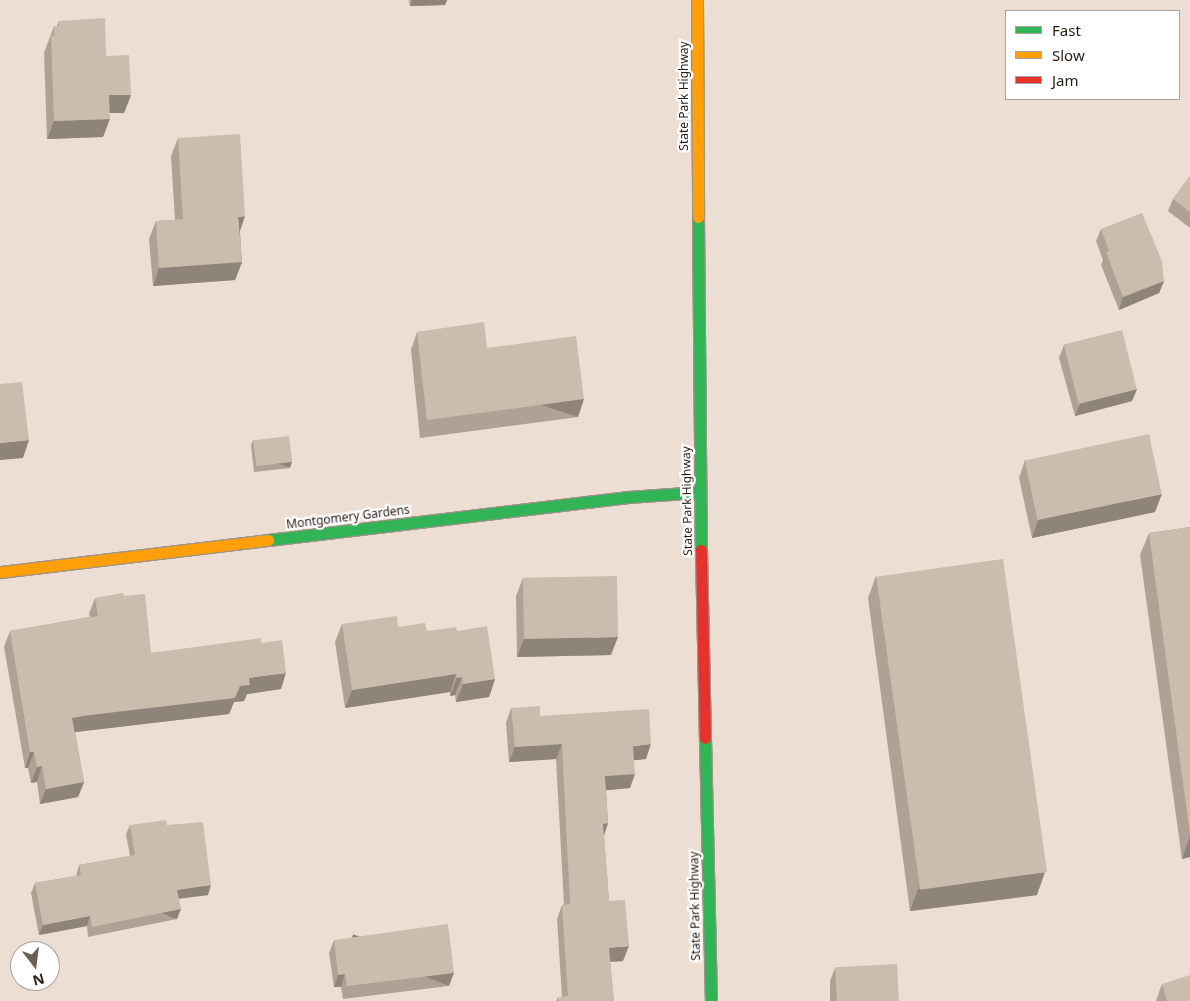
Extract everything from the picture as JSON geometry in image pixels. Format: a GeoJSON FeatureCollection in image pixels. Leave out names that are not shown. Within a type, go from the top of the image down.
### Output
{"type":"FeatureCollection","features":[{"type":"Feature","properties":{"kind":"main road","name":"State Park Highway"},"geometry":{"type":"LineString","coordinates":[[697,0],[700,492],[710,1001]]}},
{"type":"Feature","properties":{"kind":"main road","name":"Montgomery Gardens"},"geometry":{"type":"LineString","coordinates":[[0,572],[628,497],[700,492]]}},
{"type":"Feature","properties":{"kind":"building"},"geometry":{"type":"Polygon","coordinates":[[[105,18],[106,56],[129,55],[131,95],[109,95],[110,119],[54,121],[51,35],[54,36],[54,26],[59,26],[59,21],[105,18]]]}},
{"type":"Feature","properties":{"kind":"building"},"geometry":{"type":"Polygon","coordinates":[[[240,134],[245,216],[238,217],[242,262],[159,268],[156,221],[183,219],[178,138],[240,134]]]}},
{"type":"Feature","properties":{"kind":"building"},"geometry":{"type":"Polygon","coordinates":[[[1190,176],[1190,212],[1173,199],[1190,176]]]}},
{"type":"Feature","properties":{"kind":"building"},"geometry":{"type":"Polygon","coordinates":[[[1142,213],[1162,261],[1164,281],[1123,297],[1106,252],[1109,251],[1101,229],[1142,213]]]}},
{"type":"Feature","properties":{"kind":"building"},"geometry":{"type":"Polygon","coordinates":[[[484,322],[487,348],[576,336],[584,399],[427,420],[417,332],[484,322]]]}},
{"type":"Feature","properties":{"kind":"building"},"geometry":{"type":"Polygon","coordinates":[[[1122,330],[1137,389],[1079,404],[1064,345],[1122,330]]]}},
{"type":"Feature","properties":{"kind":"building"},"geometry":{"type":"Polygon","coordinates":[[[22,382],[29,440],[0,443],[0,384],[22,382]]]}},
{"type":"Feature","properties":{"kind":"building"},"geometry":{"type":"Polygon","coordinates":[[[1149,434],[1162,494],[1037,520],[1025,460],[1149,434]]]}},
{"type":"Feature","properties":{"kind":"building"},"geometry":{"type":"Polygon","coordinates":[[[289,436],[292,462],[256,466],[253,440],[289,436]]]}},
{"type":"Feature","properties":{"kind":"building"},"geometry":{"type":"Polygon","coordinates":[[[1190,527],[1190,834],[1149,533],[1190,527]]]}},
{"type":"Feature","properties":{"kind":"building"},"geometry":{"type":"Polygon","coordinates":[[[1003,559],[1047,872],[920,890],[876,577],[1003,559]]]}},
{"type":"Feature","properties":{"kind":"building"},"geometry":{"type":"Polygon","coordinates":[[[617,576],[618,637],[524,639],[523,578],[617,576]]]}},
{"type":"Feature","properties":{"kind":"building"},"geometry":{"type":"Polygon","coordinates":[[[123,593],[124,596],[145,594],[151,653],[261,638],[261,643],[282,640],[286,673],[249,678],[250,685],[240,686],[235,698],[72,718],[84,782],[46,789],[42,766],[37,767],[34,752],[30,752],[10,631],[98,616],[95,598],[123,593]]]}},
{"type":"Feature","properties":{"kind":"building"},"geometry":{"type":"Polygon","coordinates":[[[397,616],[398,627],[425,623],[427,631],[456,627],[457,631],[487,626],[495,679],[463,684],[462,677],[457,678],[456,674],[352,690],[342,624],[397,616]]]}},
{"type":"Feature","properties":{"kind":"building"},"geometry":{"type":"Polygon","coordinates":[[[540,706],[540,716],[649,709],[651,744],[633,746],[635,774],[605,776],[608,823],[603,824],[609,901],[625,900],[629,946],[609,948],[614,1001],[558,1001],[558,997],[568,996],[562,905],[570,904],[562,744],[515,747],[511,708],[540,706]]]}},
{"type":"Feature","properties":{"kind":"building"},"geometry":{"type":"Polygon","coordinates":[[[166,820],[167,825],[203,822],[211,885],[177,890],[181,909],[92,927],[90,916],[43,925],[35,883],[81,875],[79,865],[135,855],[130,825],[166,820]]]}},
{"type":"Feature","properties":{"kind":"building"},"geometry":{"type":"Polygon","coordinates":[[[448,924],[454,973],[347,986],[345,974],[338,975],[334,940],[448,924]]]}},
{"type":"Feature","properties":{"kind":"building"},"geometry":{"type":"Polygon","coordinates":[[[897,964],[899,1001],[837,1001],[835,967],[897,964]]]}},
{"type":"Feature","properties":{"kind":"building"},"geometry":{"type":"Polygon","coordinates":[[[1190,975],[1190,1001],[1167,1001],[1162,984],[1190,975]]]}},
{"type":"Feature","properties":{"kind":"traffic: fast"},"geometry":{"type":"LineString","coordinates":[[698,217],[701,550]]}},
{"type":"Feature","properties":{"kind":"traffic: fast"},"geometry":{"type":"LineString","coordinates":[[268,540],[628,497],[700,492]]}},
{"type":"Feature","properties":{"kind":"traffic: fast"},"geometry":{"type":"LineString","coordinates":[[705,738],[711,1001]]}},
{"type":"Feature","properties":{"kind":"traffic: slow"},"geometry":{"type":"LineString","coordinates":[[697,0],[698,217]]}},
{"type":"Feature","properties":{"kind":"traffic: slow"},"geometry":{"type":"LineString","coordinates":[[0,572],[268,540]]}},
{"type":"Feature","properties":{"kind":"traffic: jam"},"geometry":{"type":"LineString","coordinates":[[701,550],[705,738]]}}]}
